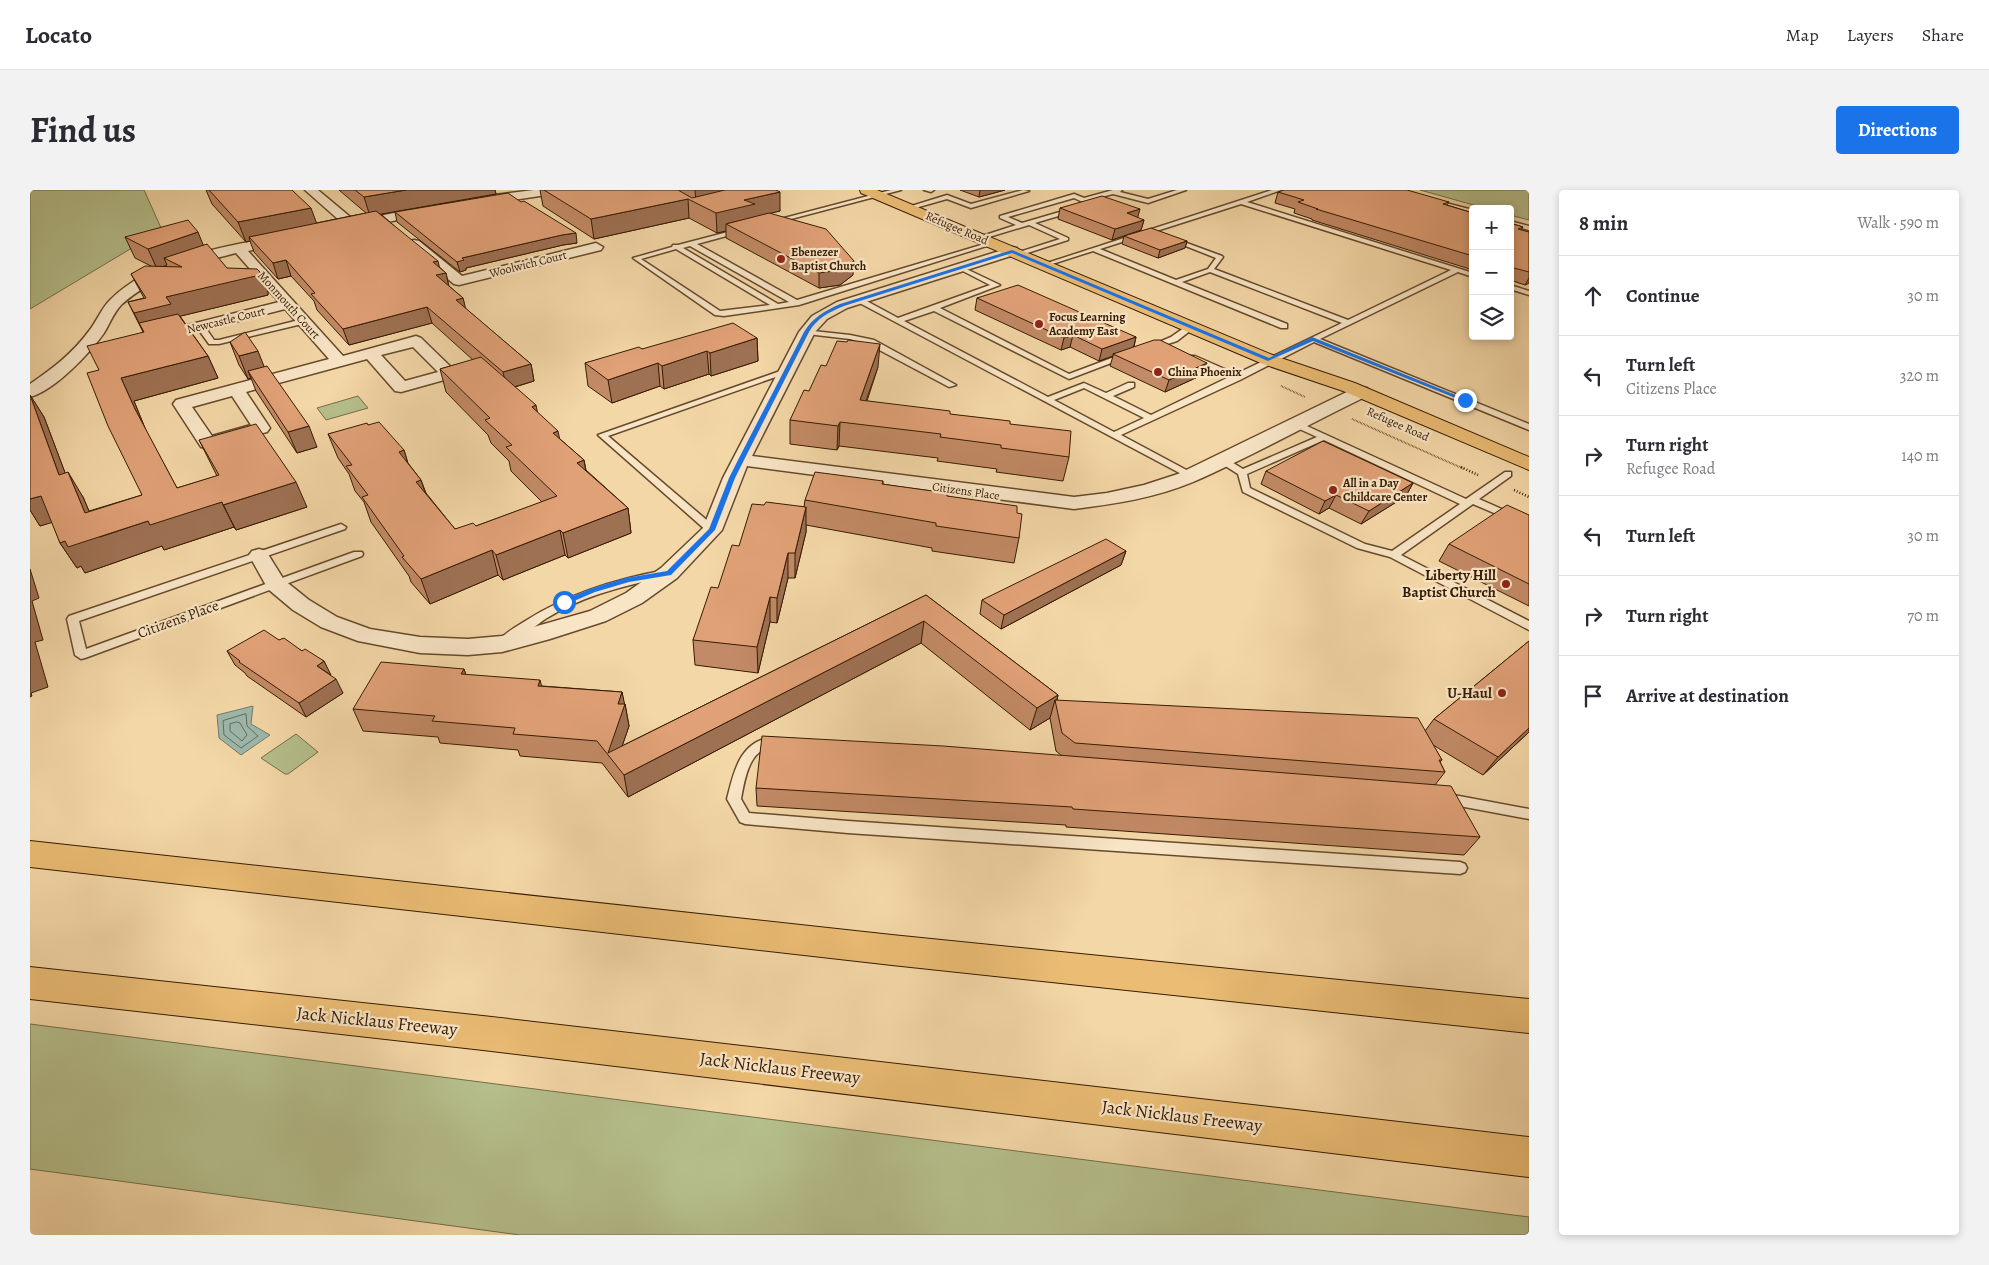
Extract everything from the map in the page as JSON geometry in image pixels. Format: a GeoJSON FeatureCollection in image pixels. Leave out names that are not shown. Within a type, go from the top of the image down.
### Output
{"type":"FeatureCollection","features":[{"type":"Feature","properties":{"kind":"main road","name":"Refugee Road"},"geometry":{"type":"LineString","coordinates":[[872,193],[1269,360],[1352,403],[1522,472]]}},
{"type":"Feature","properties":{"kind":"main road"},"geometry":{"type":"LineString","coordinates":[[30,854],[892,950],[1529,1016]]}},
{"type":"Feature","properties":{"kind":"main road","name":"Jack Nicklaus Freeway"},"geometry":{"type":"LineString","coordinates":[[30,983],[483,1033],[1529,1156]]}},
{"type":"Feature","properties":{"kind":"street"},"geometry":{"type":"LineString","coordinates":[[311,190],[352,225]]}},
{"type":"Feature","properties":{"kind":"street"},"geometry":{"type":"LineString","coordinates":[[471,202],[510,193],[560,190]]}},
{"type":"Feature","properties":{"kind":"street"},"geometry":{"type":"LineString","coordinates":[[510,193],[532,206]]}},
{"type":"Feature","properties":{"kind":"street"},"geometry":{"type":"LineString","coordinates":[[345,238],[393,227],[444,207]]}},
{"type":"Feature","properties":{"kind":"street"},"geometry":{"type":"LineString","coordinates":[[333,229],[352,225],[393,227]]}},
{"type":"Feature","properties":{"kind":"street","name":"Woolwich Court"},"geometry":{"type":"LineString","coordinates":[[393,227],[459,282],[596,247],[581,237]]}},
{"type":"Feature","properties":{"kind":"street"},"geometry":{"type":"LineString","coordinates":[[30,392],[77,358],[97,332],[107,312],[127,293],[142,284],[176,268],[296,243]]}},
{"type":"Feature","properties":{"kind":"street"},"geometry":{"type":"LineString","coordinates":[[258,555],[276,584],[301,605],[328,622],[366,636],[420,645],[468,647],[502,644],[542,634],[598,616],[634,598],[669,573],[712,530],[732,478],[786,372],[811,325],[823,314],[858,300],[1015,253]]}},
{"type":"Feature","properties":{"kind":"street","name":"Monmouth Court"},"geometry":{"type":"LineString","coordinates":[[243,254],[339,361]]}},
{"type":"Feature","properties":{"kind":"street","name":"Newcastle Court"},"geometry":{"type":"LineString","coordinates":[[143,341],[288,304]]}},
{"type":"Feature","properties":{"kind":"street"},"geometry":{"type":"LineString","coordinates":[[77,358],[96,353]]}},
{"type":"Feature","properties":{"kind":"street"},"geometry":{"type":"LineString","coordinates":[[236,389],[370,353]]}},
{"type":"Feature","properties":{"kind":"street","name":"Citizens Place"},"geometry":{"type":"LineString","coordinates":[[741,460],[1024,498],[1074,502],[1107,499],[1149,490],[1189,475],[1296,424],[1352,403]]}},
{"type":"Feature","properties":{"kind":"lane"},"geometry":{"type":"LineString","coordinates":[[765,224],[872,193],[898,190]]}},
{"type":"Feature","properties":{"kind":"lane"},"geometry":{"type":"LineString","coordinates":[[1085,200],[1117,191],[1148,201],[1183,190]]}},
{"type":"Feature","properties":{"kind":"lane"},"geometry":{"type":"LineString","coordinates":[[1044,265],[1278,190]]}},
{"type":"Feature","properties":{"kind":"lane"},"geometry":{"type":"LineString","coordinates":[[908,208],[947,197],[972,206],[1026,191]]}},
{"type":"Feature","properties":{"kind":"lane"},"geometry":{"type":"LineString","coordinates":[[979,238],[1025,224],[1093,204],[1074,196],[1002,217],[1025,224],[1066,239],[1015,253]]}},
{"type":"Feature","properties":{"kind":"lane"},"geometry":{"type":"LineString","coordinates":[[1421,197],[1469,211]]}},
{"type":"Feature","properties":{"kind":"lane"},"geometry":{"type":"LineString","coordinates":[[1242,202],[1469,274]]}},
{"type":"Feature","properties":{"kind":"lane"},"geometry":{"type":"LineString","coordinates":[[1514,224],[1529,228]]}},
{"type":"Feature","properties":{"kind":"lane"},"geometry":{"type":"LineString","coordinates":[[746,229],[637,256],[636,260],[718,313],[731,314],[796,303],[993,244]]}},
{"type":"Feature","properties":{"kind":"lane"},"geometry":{"type":"LineString","coordinates":[[1149,231],[1158,234]]}},
{"type":"Feature","properties":{"kind":"lane"},"geometry":{"type":"LineString","coordinates":[[1167,238],[1220,257],[1210,270],[1176,282]]}},
{"type":"Feature","properties":{"kind":"lane"},"geometry":{"type":"LineString","coordinates":[[690,243],[796,303]]}},
{"type":"Feature","properties":{"kind":"lane"},"geometry":{"type":"LineString","coordinates":[[675,246],[777,306]]}},
{"type":"Feature","properties":{"kind":"lane"},"geometry":{"type":"LineString","coordinates":[[1094,249],[1284,326]]}},
{"type":"Feature","properties":{"kind":"lane"},"geometry":{"type":"LineString","coordinates":[[898,321],[996,285],[960,268]]}},
{"type":"Feature","properties":{"kind":"lane"},"geometry":{"type":"LineString","coordinates":[[1210,270],[1348,322]]}},
{"type":"Feature","properties":{"kind":"lane"},"geometry":{"type":"LineString","coordinates":[[1114,435],[1237,378],[1269,360],[1457,270]]}},
{"type":"Feature","properties":{"kind":"lane"},"geometry":{"type":"LineString","coordinates":[[1514,288],[1529,293]]}},
{"type":"Feature","properties":{"kind":"lane"},"geometry":{"type":"LineString","coordinates":[[858,300],[1189,475]]}},
{"type":"Feature","properties":{"kind":"lane"},"geometry":{"type":"LineString","coordinates":[[934,308],[1151,418]]}},
{"type":"Feature","properties":{"kind":"lane"},"geometry":{"type":"LineString","coordinates":[[200,326],[212,342],[219,342],[303,321]]}},
{"type":"Feature","properties":{"kind":"lane"},"geometry":{"type":"LineString","coordinates":[[1142,350],[1174,340],[1191,327]]}},
{"type":"Feature","properties":{"kind":"lane"},"geometry":{"type":"LineString","coordinates":[[807,332],[850,337],[871,342],[952,385]]}},
{"type":"Feature","properties":{"kind":"lane"},"geometry":{"type":"LineString","coordinates":[[1312,339],[1529,427]]}},
{"type":"Feature","properties":{"kind":"lane"},"geometry":{"type":"LineString","coordinates":[[1159,344],[1168,348]]}},
{"type":"Feature","properties":{"kind":"lane"},"geometry":{"type":"LineString","coordinates":[[1069,377],[1134,353]]}},
{"type":"Feature","properties":{"kind":"lane"},"geometry":{"type":"LineString","coordinates":[[1185,356],[1237,378]]}},
{"type":"Feature","properties":{"kind":"lane"},"geometry":{"type":"LineString","coordinates":[[712,530],[602,436],[786,372]]}},
{"type":"Feature","properties":{"kind":"lane"},"geometry":{"type":"LineString","coordinates":[[1048,400],[1084,385]]}},
{"type":"Feature","properties":{"kind":"lane"},"geometry":{"type":"LineString","coordinates":[[1106,396],[1131,385]]}},
{"type":"Feature","properties":{"kind":"lane"},"geometry":{"type":"LineString","coordinates":[[1296,424],[1471,502],[1529,525]]}},
{"type":"Feature","properties":{"kind":"lane"},"geometry":{"type":"LineString","coordinates":[[1242,473],[1324,437]]}},
{"type":"Feature","properties":{"kind":"lane"},"geometry":{"type":"LineString","coordinates":[[1222,460],[1242,473],[1246,490],[1361,546],[1394,555],[1529,626]]}},
{"type":"Feature","properties":{"kind":"lane"},"geometry":{"type":"LineString","coordinates":[[1394,555],[1471,502],[1522,472]]}},
{"type":"Feature","properties":{"kind":"lane"},"geometry":{"type":"LineString","coordinates":[[258,555],[342,526]]}},
{"type":"Feature","properties":{"kind":"lane","name":"Citizens Place"},"geometry":{"type":"LineString","coordinates":[[258,555],[73,619],[81,654],[358,554]]}},
{"type":"Feature","properties":{"kind":"lane"},"geometry":{"type":"LineString","coordinates":[[793,746],[764,744],[748,755],[734,798],[745,818],[848,827],[1460,868]]}},
{"type":"Feature","properties":{"kind":"lane"},"geometry":{"type":"LineString","coordinates":[[1427,796],[1467,801],[1529,814]]}},
{"type":"Feature","properties":{"kind":"path"},"geometry":{"type":"LineString","coordinates":[[1281,386],[1309,398]]}},
{"type":"Feature","properties":{"kind":"path"},"geometry":{"type":"LineString","coordinates":[[1352,403],[1474,473]]}},
{"type":"Feature","properties":{"kind":"path"},"geometry":{"type":"LineString","coordinates":[[1522,472],[1529,497]]}},
{"type":"Feature","properties":{"kind":"green space"},"geometry":{"type":"Polygon","coordinates":[[[30,190],[144,190],[162,230],[30,309],[30,190]]]}},
{"type":"Feature","properties":{"kind":"green space"},"geometry":{"type":"Polygon","coordinates":[[[1420,190],[1529,190],[1529,220],[1514,216],[1514,205],[1474,205],[1420,190]]]}},
{"type":"Feature","properties":{"kind":"green space"},"geometry":{"type":"Polygon","coordinates":[[[358,396],[368,408],[326,420],[317,408],[358,396]]]}},
{"type":"Feature","properties":{"kind":"green space"},"geometry":{"type":"Polygon","coordinates":[[[296,734],[318,752],[288,774],[285,774],[261,758],[296,734]]]}},
{"type":"Feature","properties":{"kind":"green space"},"geometry":{"type":"Polygon","coordinates":[[[30,1024],[1529,1217],[1529,1231],[1526,1235],[520,1235],[30,1169],[30,1024]]]}},
{"type":"Feature","properties":{"kind":"water"},"geometry":{"type":"Polygon","coordinates":[[[253,706],[251,724],[270,735],[241,755],[219,738],[217,715],[253,706]]]}},
{"type":"Feature","properties":{"kind":"building"},"geometry":{"type":"Polygon","coordinates":[[[209,190],[292,190],[311,208],[238,222],[209,190]]]}},
{"type":"Feature","properties":{"kind":"building"},"geometry":{"type":"Polygon","coordinates":[[[355,190],[406,190],[364,197],[355,190]]]}},
{"type":"Feature","properties":{"kind":"building"},"geometry":{"type":"Polygon","coordinates":[[[544,190],[678,190],[692,198],[725,190],[776,190],[780,192],[744,200],[755,204],[716,213],[688,199],[591,219],[544,190]]]}},
{"type":"Feature","properties":{"kind":"building"},"geometry":{"type":"Polygon","coordinates":[[[1284,190],[1407,190],[1449,202],[1443,204],[1469,212],[1469,255],[1316,209],[1318,209],[1298,202],[1304,200],[1278,192],[1284,190]]]}},
{"type":"Feature","properties":{"kind":"building"},"geometry":{"type":"Polygon","coordinates":[[[508,193],[576,233],[462,258],[464,260],[457,262],[395,212],[508,193]]]}},
{"type":"Feature","properties":{"kind":"building"},"geometry":{"type":"Polygon","coordinates":[[[1102,196],[1140,209],[1127,213],[1144,220],[1115,229],[1060,208],[1102,196]]]}},
{"type":"Feature","properties":{"kind":"building"},"geometry":{"type":"Polygon","coordinates":[[[376,211],[438,261],[433,262],[446,273],[436,275],[463,298],[456,300],[531,364],[503,372],[427,307],[343,329],[311,294],[315,293],[286,260],[273,263],[249,237],[376,211]]]}},
{"type":"Feature","properties":{"kind":"building"},"geometry":{"type":"Polygon","coordinates":[[[769,213],[826,229],[854,261],[841,270],[819,273],[726,224],[769,213]]]}},
{"type":"Feature","properties":{"kind":"building"},"geometry":{"type":"Polygon","coordinates":[[[188,220],[198,232],[148,249],[125,237],[188,220]]]}},
{"type":"Feature","properties":{"kind":"building"},"geometry":{"type":"Polygon","coordinates":[[[1514,224],[1523,227],[1518,229],[1529,232],[1529,272],[1514,268],[1514,224]]]}},
{"type":"Feature","properties":{"kind":"building"},"geometry":{"type":"Polygon","coordinates":[[[1151,228],[1187,241],[1160,250],[1124,236],[1151,228]]]}},
{"type":"Feature","properties":{"kind":"building"},"geometry":{"type":"Polygon","coordinates":[[[207,244],[227,268],[257,269],[260,275],[166,297],[171,304],[134,313],[128,302],[146,298],[131,274],[145,266],[182,267],[164,258],[207,244]]]}},
{"type":"Feature","properties":{"kind":"building"},"geometry":{"type":"Polygon","coordinates":[[[1018,285],[1136,337],[1102,349],[1073,335],[1064,338],[977,298],[1018,285]]]}},
{"type":"Feature","properties":{"kind":"building"},"geometry":{"type":"Polygon","coordinates":[[[178,314],[208,356],[121,378],[135,409],[177,488],[219,475],[199,440],[256,424],[296,482],[223,505],[222,502],[150,525],[148,521],[68,547],[65,541],[60,543],[41,496],[30,499],[30,395],[59,475],[68,472],[85,513],[142,495],[108,426],[87,373],[99,370],[87,346],[144,332],[139,323],[178,314]]]}},
{"type":"Feature","properties":{"kind":"building"},"geometry":{"type":"Polygon","coordinates":[[[733,323],[757,338],[710,353],[707,351],[662,366],[658,363],[608,380],[585,363],[639,347],[642,349],[733,323]]]}},
{"type":"Feature","properties":{"kind":"building"},"geometry":{"type":"Polygon","coordinates":[[[245,332],[258,351],[239,356],[230,342],[245,332]]]}},
{"type":"Feature","properties":{"kind":"building"},"geometry":{"type":"Polygon","coordinates":[[[848,340],[880,344],[860,400],[950,411],[950,414],[1010,421],[1010,424],[1071,431],[1069,457],[1001,448],[1001,445],[940,437],[941,434],[840,422],[838,426],[790,420],[804,390],[809,391],[821,365],[826,366],[837,341],[847,342],[848,340]]]}},
{"type":"Feature","properties":{"kind":"building"},"geometry":{"type":"Polygon","coordinates":[[[1154,340],[1160,340],[1207,363],[1169,380],[1113,354],[1154,340]]]}},
{"type":"Feature","properties":{"kind":"building"},"geometry":{"type":"Polygon","coordinates":[[[481,357],[536,405],[532,407],[558,431],[553,433],[584,460],[577,463],[628,508],[563,533],[560,530],[496,555],[492,550],[421,579],[402,557],[404,556],[362,497],[368,495],[346,466],[352,465],[328,434],[367,423],[368,425],[379,422],[404,450],[399,452],[421,480],[416,482],[455,529],[473,523],[476,526],[557,496],[506,447],[512,445],[485,420],[490,418],[440,369],[481,357]]]}},
{"type":"Feature","properties":{"kind":"building"},"geometry":{"type":"Polygon","coordinates":[[[267,366],[309,426],[288,432],[248,371],[267,366]]]}},
{"type":"Feature","properties":{"kind":"building","name":"All in a Day Childcare Center"},"geometry":{"type":"Polygon","coordinates":[[[1323,441],[1413,483],[1369,511],[1336,495],[1325,501],[1266,471],[1323,441]]]}},
{"type":"Feature","properties":{"kind":"building"},"geometry":{"type":"Polygon","coordinates":[[[815,472],[883,481],[882,484],[947,493],[947,496],[1017,506],[1017,513],[1022,514],[1019,538],[936,526],[936,523],[805,500],[815,472]]]}},
{"type":"Feature","properties":{"kind":"building"},"geometry":{"type":"Polygon","coordinates":[[[766,502],[806,507],[795,553],[788,553],[777,598],[770,597],[757,647],[693,640],[711,587],[718,588],[732,545],[739,546],[752,504],[764,505],[766,502]]]}},
{"type":"Feature","properties":{"kind":"building"},"geometry":{"type":"Polygon","coordinates":[[[1507,505],[1529,515],[1529,584],[1449,544],[1507,505]]]}},
{"type":"Feature","properties":{"kind":"building"},"geometry":{"type":"Polygon","coordinates":[[[1106,539],[1126,551],[1004,615],[982,600],[1106,539]]]}},
{"type":"Feature","properties":{"kind":"building"},"geometry":{"type":"Polygon","coordinates":[[[926,595],[1058,695],[1037,708],[924,621],[624,775],[597,741],[513,734],[515,728],[432,721],[435,716],[353,709],[381,662],[464,669],[461,674],[540,680],[538,686],[622,692],[618,704],[625,704],[608,753],[926,595]]]}},
{"type":"Feature","properties":{"kind":"building"},"geometry":{"type":"Polygon","coordinates":[[[264,630],[279,640],[284,638],[302,651],[305,649],[324,661],[317,666],[336,679],[299,703],[239,662],[227,651],[264,630]]]}},
{"type":"Feature","properties":{"kind":"building","name":"U-Haul"},"geometry":{"type":"Polygon","coordinates":[[[1529,641],[1529,728],[1498,757],[1434,719],[1529,641]]]}},
{"type":"Feature","properties":{"kind":"building"},"geometry":{"type":"Polygon","coordinates":[[[1055,700],[1418,718],[1442,760],[1439,760],[1445,772],[1075,743],[1062,733],[1055,700]]]}},
{"type":"Feature","properties":{"kind":"building"},"geometry":{"type":"Polygon","coordinates":[[[762,736],[943,746],[1451,786],[1480,837],[1073,809],[1072,807],[756,788],[762,736]]]}},
{"type":"Feature","properties":{"kind":"place","name":"Ebenezer Baptist Church"},"geometry":{"type":"Point","coordinates":[781,259]}},
{"type":"Feature","properties":{"kind":"place","name":"Focus Learning Academy East"},"geometry":{"type":"Point","coordinates":[1039,324]}},
{"type":"Feature","properties":{"kind":"place","name":"China Phoenix"},"geometry":{"type":"Point","coordinates":[1158,372]}},
{"type":"Feature","properties":{"kind":"place","name":"All in a Day Childcare Center"},"geometry":{"type":"Point","coordinates":[1333,490]}},
{"type":"Feature","properties":{"kind":"place","name":"Liberty Hill Baptist Church"},"geometry":{"type":"Point","coordinates":[1506,584]}},
{"type":"Feature","properties":{"kind":"place","name":"U-Haul"},"geometry":{"type":"Point","coordinates":[1502,693]}},
{"type":"Feature","properties":{"kind":"route"},"geometry":{"type":"LineString","coordinates":[[564,602],[593,590],[628,580],[669,573],[712,530],[741,460],[807,332],[811,325],[823,314],[842,305],[1012,251],[1269,360],[1312,339],[1465,400]]}}]}
